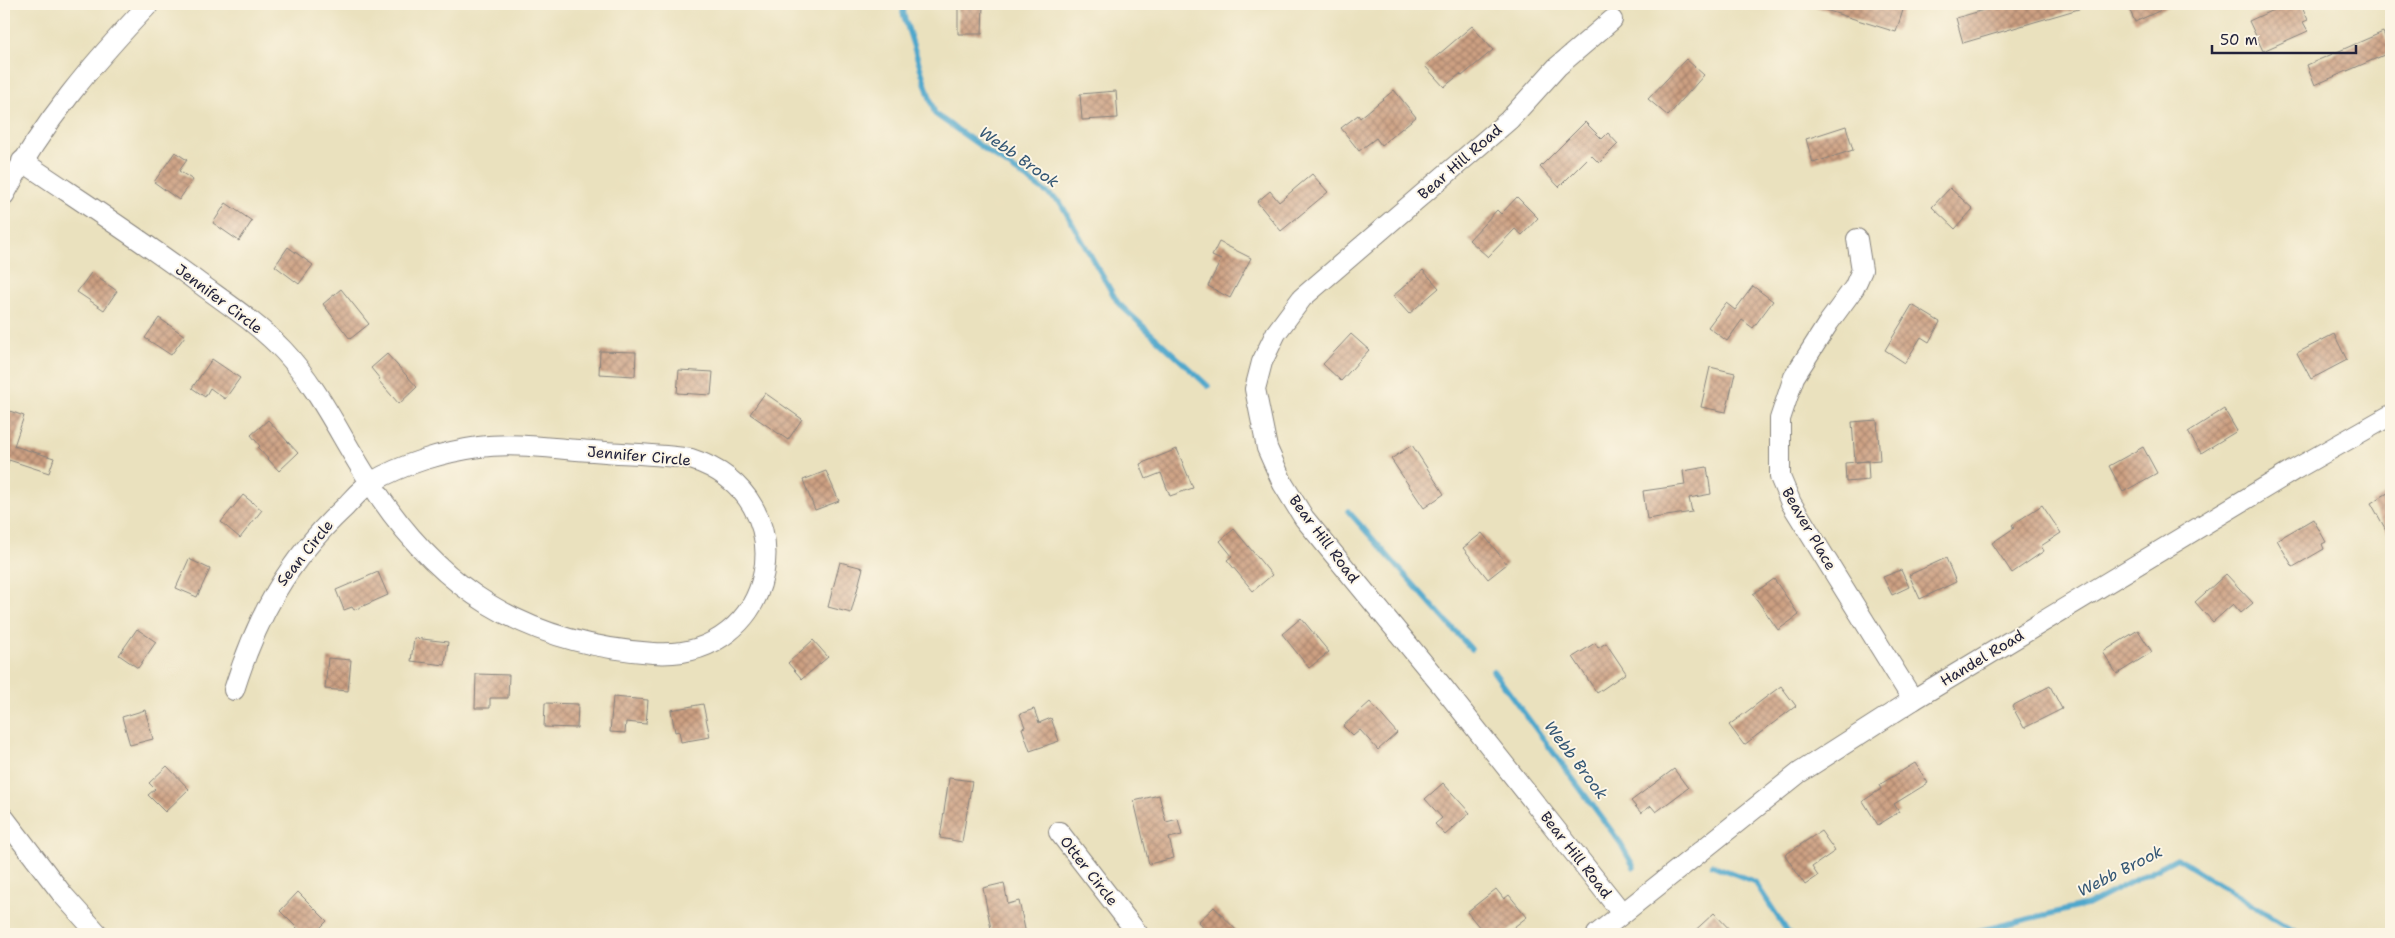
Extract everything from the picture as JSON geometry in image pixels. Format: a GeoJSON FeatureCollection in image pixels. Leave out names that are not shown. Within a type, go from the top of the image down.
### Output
{"type":"FeatureCollection","features":[{"type":"Feature","properties":{"kind":"street"},"geometry":{"type":"LineString","coordinates":[[4,195],[22,161],[75,85],[149,4]]}},
{"type":"Feature","properties":{"kind":"street","name":"Bear Hill Road"},"geometry":{"type":"LineString","coordinates":[[1612,20],[1557,67],[1509,120],[1302,298],[1276,333],[1262,362],[1255,389],[1267,448],[1283,484],[1304,518],[1442,686],[1622,913]]}},
{"type":"Feature","properties":{"kind":"street","name":"Jennifer Circle"},"geometry":{"type":"LineString","coordinates":[[22,161],[166,258],[264,333],[306,378],[370,483],[428,557],[466,589],[519,621],[552,636],[589,645],[661,653],[684,652],[706,646],[725,634],[742,619],[751,607],[763,579],[766,549],[764,533],[752,505],[732,481],[706,464],[691,459],[514,446],[480,446],[410,465],[370,483]]}},
{"type":"Feature","properties":{"kind":"street","name":"Beaver Place"},"geometry":{"type":"LineString","coordinates":[[1857,239],[1862,270],[1854,288],[1829,322],[1794,377],[1791,385],[1780,419],[1780,477],[1791,503],[1913,700]]}},
{"type":"Feature","properties":{"kind":"street","name":"Handel Road"},"geometry":{"type":"LineString","coordinates":[[1596,934],[1799,773],[1913,700],[2294,470],[2391,415]]}},
{"type":"Feature","properties":{"kind":"street","name":"Sean Circle"},"geometry":{"type":"LineString","coordinates":[[234,690],[246,653],[281,580],[318,534],[370,483]]}},
{"type":"Feature","properties":{"kind":"street"},"geometry":{"type":"LineString","coordinates":[[4,818],[63,895],[98,934]]}},
{"type":"Feature","properties":{"kind":"street","name":"Otter Circle"},"geometry":{"type":"LineString","coordinates":[[1059,832],[1138,934]]}},
{"type":"Feature","properties":{"kind":"building"},"geometry":{"type":"Polygon","coordinates":[[[958,4],[983,4],[982,34],[958,34],[958,4]]]}},
{"type":"Feature","properties":{"kind":"building"},"geometry":{"type":"Polygon","coordinates":[[[1816,4],[1905,4],[1896,32],[1816,7],[1816,4]]]}},
{"type":"Feature","properties":{"kind":"building"},"geometry":{"type":"Polygon","coordinates":[[[2005,4],[2081,4],[2082,8],[1963,43],[1956,18],[2005,4]]]}},
{"type":"Feature","properties":{"kind":"building"},"geometry":{"type":"Polygon","coordinates":[[[2127,4],[2174,4],[2135,22],[2127,4]]]}},
{"type":"Feature","properties":{"kind":"building"},"geometry":{"type":"Polygon","coordinates":[[[2286,4],[2301,4],[2308,20],[2303,22],[2308,31],[2263,51],[2249,21],[2286,4]]]}},
{"type":"Feature","properties":{"kind":"building"},"geometry":{"type":"Polygon","coordinates":[[[1472,26],[1493,50],[1462,76],[1460,74],[1444,87],[1425,66],[1472,26]]]}},
{"type":"Feature","properties":{"kind":"building"},"geometry":{"type":"Polygon","coordinates":[[[2383,32],[2391,52],[2315,85],[2307,65],[2383,32]]]}},
{"type":"Feature","properties":{"kind":"building"},"geometry":{"type":"Polygon","coordinates":[[[1686,59],[1704,75],[1668,116],[1648,99],[1686,59]]]}},
{"type":"Feature","properties":{"kind":"building"},"geometry":{"type":"Polygon","coordinates":[[[1394,90],[1416,117],[1381,145],[1376,138],[1359,151],[1341,128],[1358,115],[1360,118],[1394,90]]]}},
{"type":"Feature","properties":{"kind":"building"},"geometry":{"type":"Polygon","coordinates":[[[1116,91],[1118,118],[1082,120],[1080,94],[1116,91]]]}},
{"type":"Feature","properties":{"kind":"building"},"geometry":{"type":"Polygon","coordinates":[[[1585,122],[1602,139],[1608,133],[1618,144],[1599,163],[1591,155],[1559,187],[1540,167],[1585,122]]]}},
{"type":"Feature","properties":{"kind":"building"},"geometry":{"type":"Polygon","coordinates":[[[1846,126],[1853,150],[1813,163],[1806,139],[1846,126]]]}},
{"type":"Feature","properties":{"kind":"building"},"geometry":{"type":"Polygon","coordinates":[[[175,152],[187,160],[179,171],[193,180],[179,200],[154,182],[175,152]]]}},
{"type":"Feature","properties":{"kind":"building"},"geometry":{"type":"Polygon","coordinates":[[[1312,174],[1328,192],[1281,231],[1257,202],[1270,191],[1279,202],[1312,174]]]}},
{"type":"Feature","properties":{"kind":"building"},"geometry":{"type":"Polygon","coordinates":[[[1950,188],[1973,209],[1955,229],[1932,207],[1950,188]]]}},
{"type":"Feature","properties":{"kind":"building"},"geometry":{"type":"Polygon","coordinates":[[[1517,197],[1538,218],[1522,235],[1515,229],[1488,257],[1469,240],[1497,210],[1501,214],[1517,197]]]}},
{"type":"Feature","properties":{"kind":"building"},"geometry":{"type":"Polygon","coordinates":[[[226,203],[252,221],[239,241],[213,223],[226,203]]]}},
{"type":"Feature","properties":{"kind":"building"},"geometry":{"type":"Polygon","coordinates":[[[1219,242],[1251,258],[1230,298],[1208,286],[1221,260],[1212,256],[1219,242]]]}},
{"type":"Feature","properties":{"kind":"building"},"geometry":{"type":"Polygon","coordinates":[[[288,247],[313,265],[299,284],[275,266],[288,247]]]}},
{"type":"Feature","properties":{"kind":"building"},"geometry":{"type":"Polygon","coordinates":[[[1423,270],[1439,288],[1409,314],[1393,296],[1423,270]]]}},
{"type":"Feature","properties":{"kind":"building"},"geometry":{"type":"Polygon","coordinates":[[[91,273],[117,291],[104,310],[77,292],[91,273]]]}},
{"type":"Feature","properties":{"kind":"building"},"geometry":{"type":"Polygon","coordinates":[[[1753,286],[1773,301],[1753,328],[1742,320],[1727,341],[1708,327],[1726,303],[1735,310],[1753,286]]]}},
{"type":"Feature","properties":{"kind":"building"},"geometry":{"type":"Polygon","coordinates":[[[341,289],[369,324],[350,339],[323,304],[341,289]]]}},
{"type":"Feature","properties":{"kind":"building"},"geometry":{"type":"Polygon","coordinates":[[[1912,305],[1940,322],[1929,342],[1921,337],[1905,363],[1885,350],[1912,305]]]}},
{"type":"Feature","properties":{"kind":"building"},"geometry":{"type":"Polygon","coordinates":[[[159,318],[185,336],[171,355],[145,338],[159,318]]]}},
{"type":"Feature","properties":{"kind":"building"},"geometry":{"type":"Polygon","coordinates":[[[1351,334],[1369,350],[1341,381],[1323,364],[1351,334]]]}},
{"type":"Feature","properties":{"kind":"building"},"geometry":{"type":"Polygon","coordinates":[[[2334,334],[2347,360],[2311,379],[2297,353],[2334,334]]]}},
{"type":"Feature","properties":{"kind":"building"},"geometry":{"type":"Polygon","coordinates":[[[600,351],[636,352],[635,376],[599,374],[600,351]]]}},
{"type":"Feature","properties":{"kind":"building"},"geometry":{"type":"Polygon","coordinates":[[[387,354],[417,387],[399,404],[378,380],[380,379],[371,368],[387,354]]]}},
{"type":"Feature","properties":{"kind":"building"},"geometry":{"type":"Polygon","coordinates":[[[212,359],[240,378],[225,399],[210,388],[205,397],[192,388],[212,359]]]}},
{"type":"Feature","properties":{"kind":"building"},"geometry":{"type":"Polygon","coordinates":[[[1710,367],[1735,373],[1726,412],[1701,407],[1710,367]]]}},
{"type":"Feature","properties":{"kind":"building"},"geometry":{"type":"Polygon","coordinates":[[[679,370],[713,372],[711,395],[677,393],[679,370]]]}},
{"type":"Feature","properties":{"kind":"building"},"geometry":{"type":"Polygon","coordinates":[[[765,393],[802,419],[788,440],[750,414],[765,393]]]}},
{"type":"Feature","properties":{"kind":"building"},"geometry":{"type":"Polygon","coordinates":[[[4,409],[24,416],[14,446],[54,458],[49,473],[9,460],[7,466],[4,466],[4,409]]]}},
{"type":"Feature","properties":{"kind":"building"},"geometry":{"type":"Polygon","coordinates":[[[2224,409],[2237,431],[2201,453],[2188,432],[2224,409]]]}},
{"type":"Feature","properties":{"kind":"building"},"geometry":{"type":"Polygon","coordinates":[[[268,420],[298,453],[279,471],[258,448],[260,446],[251,435],[268,420]]]}},
{"type":"Feature","properties":{"kind":"building"},"geometry":{"type":"Polygon","coordinates":[[[1877,420],[1880,460],[1855,462],[1852,422],[1877,420]]]}},
{"type":"Feature","properties":{"kind":"building"},"geometry":{"type":"Polygon","coordinates":[[[1412,445],[1444,494],[1424,508],[1391,459],[1412,445]]]}},
{"type":"Feature","properties":{"kind":"building"},"geometry":{"type":"Polygon","coordinates":[[[2143,447],[2157,473],[2123,492],[2109,466],[2143,447]]]}},
{"type":"Feature","properties":{"kind":"building"},"geometry":{"type":"Polygon","coordinates":[[[1177,449],[1193,488],[1170,496],[1161,473],[1146,479],[1140,464],[1177,449]]]}},
{"type":"Feature","properties":{"kind":"building"},"geometry":{"type":"Polygon","coordinates":[[[1868,461],[1869,480],[1846,482],[1845,463],[1868,461]]]}},
{"type":"Feature","properties":{"kind":"building"},"geometry":{"type":"Polygon","coordinates":[[[1707,467],[1711,494],[1689,498],[1692,512],[1647,519],[1643,491],[1685,485],[1683,471],[1707,467]]]}},
{"type":"Feature","properties":{"kind":"building"},"geometry":{"type":"Polygon","coordinates":[[[826,471],[839,501],[815,510],[803,480],[826,471]]]}},
{"type":"Feature","properties":{"kind":"building"},"geometry":{"type":"Polygon","coordinates":[[[2391,491],[2391,539],[2371,503],[2391,491]]]}},
{"type":"Feature","properties":{"kind":"building"},"geometry":{"type":"Polygon","coordinates":[[[243,495],[262,510],[240,538],[221,522],[243,495]]]}},
{"type":"Feature","properties":{"kind":"building"},"geometry":{"type":"Polygon","coordinates":[[[2042,505],[2061,533],[2041,546],[2044,551],[2012,573],[1992,543],[2014,528],[2012,525],[2042,505]]]}},
{"type":"Feature","properties":{"kind":"building"},"geometry":{"type":"Polygon","coordinates":[[[2313,519],[2326,542],[2322,544],[2324,549],[2293,567],[2277,540],[2313,519]]]}},
{"type":"Feature","properties":{"kind":"building"},"geometry":{"type":"Polygon","coordinates":[[[1234,529],[1272,575],[1253,591],[1227,560],[1232,556],[1220,541],[1234,529]]]}},
{"type":"Feature","properties":{"kind":"building"},"geometry":{"type":"Polygon","coordinates":[[[1482,533],[1507,564],[1488,579],[1463,548],[1482,533]]]}},
{"type":"Feature","properties":{"kind":"building"},"geometry":{"type":"Polygon","coordinates":[[[1946,558],[1956,582],[1920,599],[1909,575],[1946,558]]]}},
{"type":"Feature","properties":{"kind":"building"},"geometry":{"type":"Polygon","coordinates":[[[189,559],[210,569],[197,597],[176,588],[189,559]]]}},
{"type":"Feature","properties":{"kind":"building"},"geometry":{"type":"Polygon","coordinates":[[[840,562],[863,568],[851,613],[828,607],[840,562]]]}},
{"type":"Feature","properties":{"kind":"building"},"geometry":{"type":"Polygon","coordinates":[[[1901,570],[1909,587],[1892,595],[1883,577],[1901,570]]]}},
{"type":"Feature","properties":{"kind":"building"},"geometry":{"type":"Polygon","coordinates":[[[378,572],[388,595],[354,610],[352,607],[344,610],[336,590],[378,572]]]}},
{"type":"Feature","properties":{"kind":"building"},"geometry":{"type":"Polygon","coordinates":[[[2226,574],[2253,603],[2241,613],[2233,604],[2213,622],[2195,602],[2226,574]]]}},
{"type":"Feature","properties":{"kind":"building"},"geometry":{"type":"Polygon","coordinates":[[[1774,579],[1799,615],[1778,630],[1753,594],[1774,579]]]}},
{"type":"Feature","properties":{"kind":"building"},"geometry":{"type":"Polygon","coordinates":[[[1301,618],[1329,652],[1309,668],[1282,634],[1301,618]]]}},
{"type":"Feature","properties":{"kind":"building"},"geometry":{"type":"Polygon","coordinates":[[[137,629],[156,642],[138,668],[119,655],[137,629]]]}},
{"type":"Feature","properties":{"kind":"building"},"geometry":{"type":"Polygon","coordinates":[[[2138,630],[2152,652],[2117,674],[2103,652],[2138,630]]]}},
{"type":"Feature","properties":{"kind":"building"},"geometry":{"type":"Polygon","coordinates":[[[414,638],[448,642],[445,665],[411,661],[414,638]]]}},
{"type":"Feature","properties":{"kind":"building"},"geometry":{"type":"Polygon","coordinates":[[[813,640],[828,657],[802,679],[788,663],[813,640]]]}},
{"type":"Feature","properties":{"kind":"building"},"geometry":{"type":"Polygon","coordinates":[[[1595,643],[1598,648],[1606,643],[1626,673],[1597,693],[1573,657],[1595,643]]]}},
{"type":"Feature","properties":{"kind":"building"},"geometry":{"type":"Polygon","coordinates":[[[328,658],[351,660],[348,691],[325,689],[328,658]]]}},
{"type":"Feature","properties":{"kind":"building"},"geometry":{"type":"Polygon","coordinates":[[[476,674],[509,675],[508,698],[490,698],[490,708],[475,708],[476,674]]]}},
{"type":"Feature","properties":{"kind":"building"},"geometry":{"type":"Polygon","coordinates":[[[1781,686],[1796,706],[1744,745],[1729,725],[1781,686]]]}},
{"type":"Feature","properties":{"kind":"building"},"geometry":{"type":"Polygon","coordinates":[[[2050,686],[2062,709],[2024,728],[2012,706],[2050,686]]]}},
{"type":"Feature","properties":{"kind":"building"},"geometry":{"type":"Polygon","coordinates":[[[613,697],[648,700],[646,724],[626,722],[625,733],[610,732],[613,697]]]}},
{"type":"Feature","properties":{"kind":"building"},"geometry":{"type":"Polygon","coordinates":[[[1370,702],[1397,733],[1378,750],[1360,730],[1353,736],[1343,726],[1370,702]]]}},
{"type":"Feature","properties":{"kind":"building"},"geometry":{"type":"Polygon","coordinates":[[[545,703],[578,704],[577,728],[544,727],[545,703]]]}},
{"type":"Feature","properties":{"kind":"building"},"geometry":{"type":"Polygon","coordinates":[[[703,704],[710,737],[681,742],[679,731],[675,732],[671,710],[703,704]]]}},
{"type":"Feature","properties":{"kind":"building"},"geometry":{"type":"Polygon","coordinates":[[[1034,709],[1039,723],[1051,718],[1059,741],[1030,751],[1022,728],[1025,727],[1020,714],[1034,709]]]}},
{"type":"Feature","properties":{"kind":"building"},"geometry":{"type":"Polygon","coordinates":[[[145,710],[153,739],[130,745],[122,717],[145,710]]]}},
{"type":"Feature","properties":{"kind":"building"},"geometry":{"type":"Polygon","coordinates":[[[1915,763],[1928,783],[1894,804],[1899,812],[1878,825],[1863,801],[1881,789],[1879,785],[1915,763]]]}},
{"type":"Feature","properties":{"kind":"building"},"geometry":{"type":"Polygon","coordinates":[[[167,766],[189,789],[165,812],[148,795],[155,789],[149,783],[167,766]]]}},
{"type":"Feature","properties":{"kind":"building"},"geometry":{"type":"Polygon","coordinates":[[[1674,769],[1688,788],[1656,812],[1651,806],[1641,813],[1631,801],[1674,769]]]}},
{"type":"Feature","properties":{"kind":"building"},"geometry":{"type":"Polygon","coordinates":[[[949,778],[972,781],[962,842],[940,838],[949,778]]]}},
{"type":"Feature","properties":{"kind":"building"},"geometry":{"type":"Polygon","coordinates":[[[1443,783],[1470,813],[1445,835],[1435,824],[1442,818],[1425,799],[1443,783]]]}},
{"type":"Feature","properties":{"kind":"building"},"geometry":{"type":"Polygon","coordinates":[[[1159,795],[1166,822],[1178,819],[1182,835],[1169,838],[1174,858],[1149,864],[1134,801],[1159,795]]]}},
{"type":"Feature","properties":{"kind":"building"},"geometry":{"type":"Polygon","coordinates":[[[1821,831],[1835,851],[1812,867],[1818,876],[1805,885],[1785,855],[1821,831]]]}},
{"type":"Feature","properties":{"kind":"building"},"geometry":{"type":"Polygon","coordinates":[[[1004,883],[1008,904],[1019,901],[1026,934],[992,934],[983,888],[1004,883]]]}},
{"type":"Feature","properties":{"kind":"building"},"geometry":{"type":"Polygon","coordinates":[[[1496,889],[1504,899],[1509,895],[1527,917],[1505,934],[1485,934],[1467,912],[1496,889]]]}},
{"type":"Feature","properties":{"kind":"building"},"geometry":{"type":"Polygon","coordinates":[[[298,892],[327,921],[314,934],[303,934],[280,911],[298,892]]]}},
{"type":"Feature","properties":{"kind":"building"},"geometry":{"type":"Polygon","coordinates":[[[1214,907],[1240,934],[1209,934],[1198,922],[1214,907]]]}},
{"type":"Feature","properties":{"kind":"building"},"geometry":{"type":"Polygon","coordinates":[[[1714,913],[1734,934],[1691,934],[1701,925],[1714,913]]]}},
{"type":"Feature","properties":{"kind":"waterway","name":"Webb Brook"},"geometry":{"type":"LineString","coordinates":[[904,4],[903,13],[935,114],[1060,202],[1118,303],[1208,386]]}},
{"type":"Feature","properties":{"kind":"waterway","name":"Webb Brook"},"geometry":{"type":"LineString","coordinates":[[1348,511],[1471,649]]}},
{"type":"Feature","properties":{"kind":"waterway","name":"Webb Brook"},"geometry":{"type":"LineString","coordinates":[[1493,671],[1619,841],[1634,867]]}},
{"type":"Feature","properties":{"kind":"waterway","name":"Webb Brook"},"geometry":{"type":"LineString","coordinates":[[1965,934],[2087,905],[2177,858],[2299,934]]}},
{"type":"Feature","properties":{"kind":"waterway","name":"Webb Brook"},"geometry":{"type":"LineString","coordinates":[[1712,865],[1755,882],[1789,934]]}}]}
